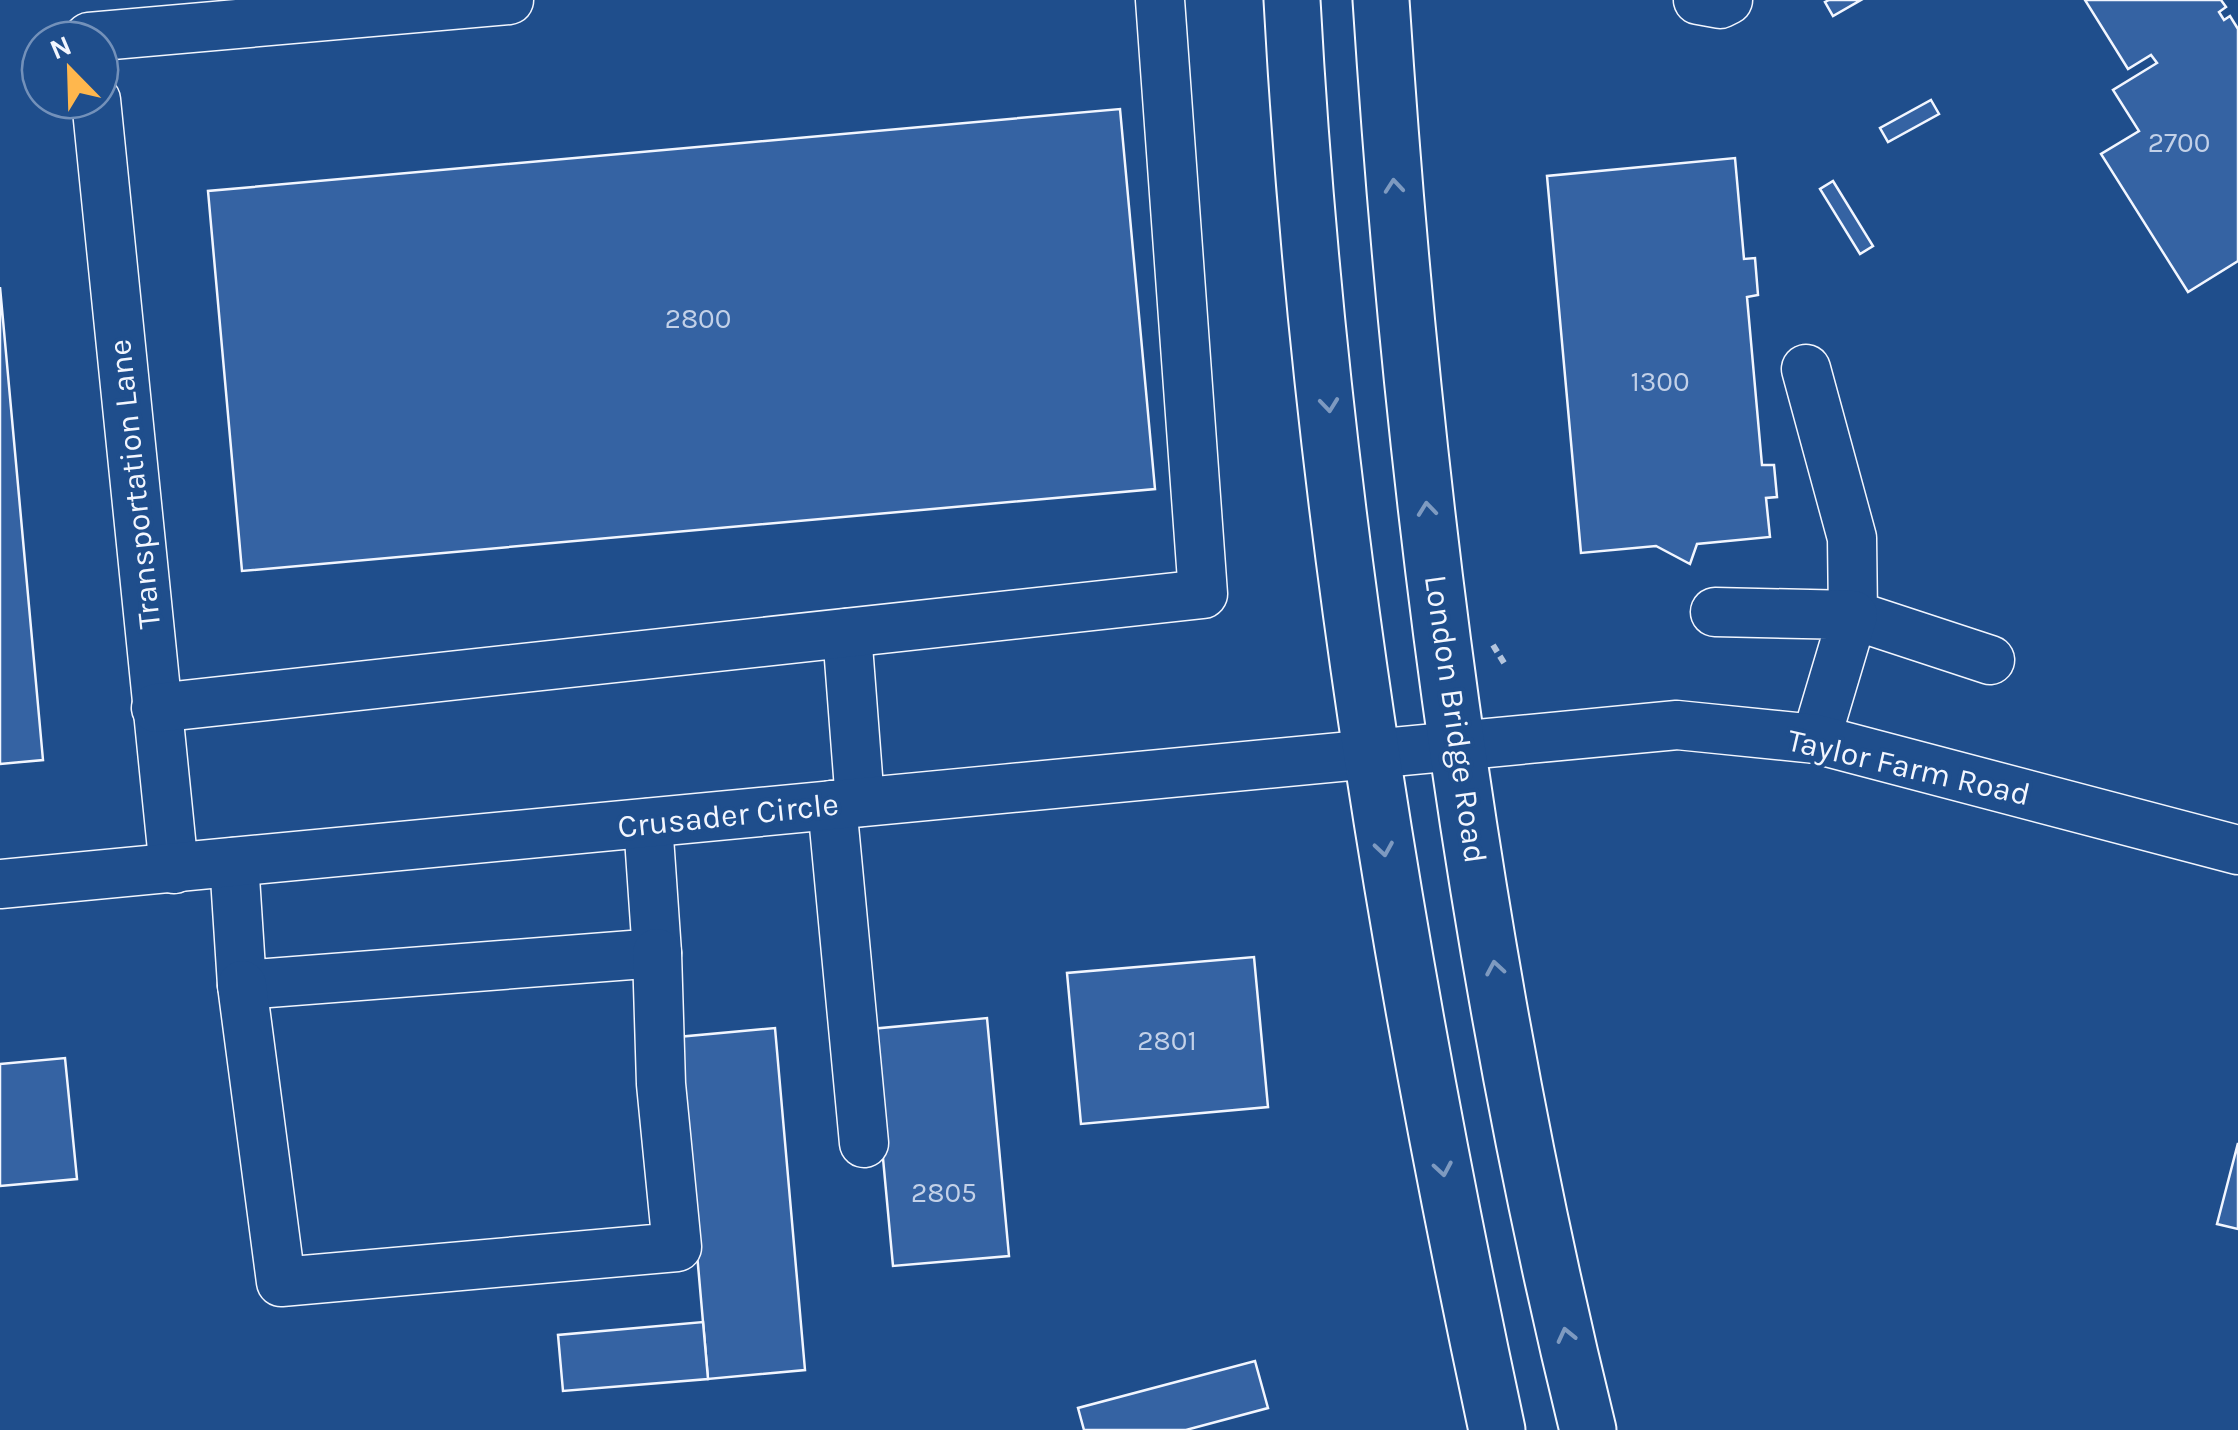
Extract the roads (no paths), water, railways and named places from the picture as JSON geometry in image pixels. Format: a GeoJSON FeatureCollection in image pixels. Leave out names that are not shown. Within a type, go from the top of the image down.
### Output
{"type":"FeatureCollection","features":[{"type":"Feature","properties":{"kind":"main road"},"geometry":{"type":"LineString","coordinates":[[1292,0],[1311,251],[1371,752],[1445,1180],[1498,1430]]}},
{"type":"Feature","properties":{"kind":"main road","name":"London Bridge Road"},"geometry":{"type":"LineString","coordinates":[[1381,0],[1412,375],[1455,745],[1536,1201],[1588,1430]]}},
{"type":"Feature","properties":{"kind":"street"},"geometry":{"type":"LineString","coordinates":[[120,24],[508,0]]}},
{"type":"Feature","properties":{"kind":"street"},"geometry":{"type":"LineString","coordinates":[[156,708],[1203,594],[1160,0]]}},
{"type":"Feature","properties":{"kind":"street"},"geometry":{"type":"LineString","coordinates":[[1698,0],[1720,4],[1728,0]]}},
{"type":"Feature","properties":{"kind":"street","name":"Transportation Lane"},"geometry":{"type":"LineString","coordinates":[[98,120],[174,868]]}},
{"type":"Feature","properties":{"kind":"street"},"geometry":{"type":"LineString","coordinates":[[1806,369],[1852,538],[1853,615],[1816,739]]}},
{"type":"Feature","properties":{"kind":"street"},"geometry":{"type":"LineString","coordinates":[[1716,612],[1853,615],[1990,660]]}},
{"type":"Feature","properties":{"kind":"street"},"geometry":{"type":"LineString","coordinates":[[848,633],[846,803],[864,1143]]}},
{"type":"Feature","properties":{"kind":"street","name":"Taylor Farm Road"},"geometry":{"type":"LineString","coordinates":[[1455,745],[1677,724],[1816,739],[2238,850]]}},
{"type":"Feature","properties":{"kind":"street","name":"Crusader Circle"},"geometry":{"type":"LineString","coordinates":[[0,884],[1455,745]]}},
{"type":"Feature","properties":{"kind":"street"},"geometry":{"type":"LineString","coordinates":[[234,862],[242,985],[281,1282],[677,1247],[661,1084],[648,823]]}},
{"type":"Feature","properties":{"kind":"street"},"geometry":{"type":"LineString","coordinates":[[242,985],[657,954]]}}]}
